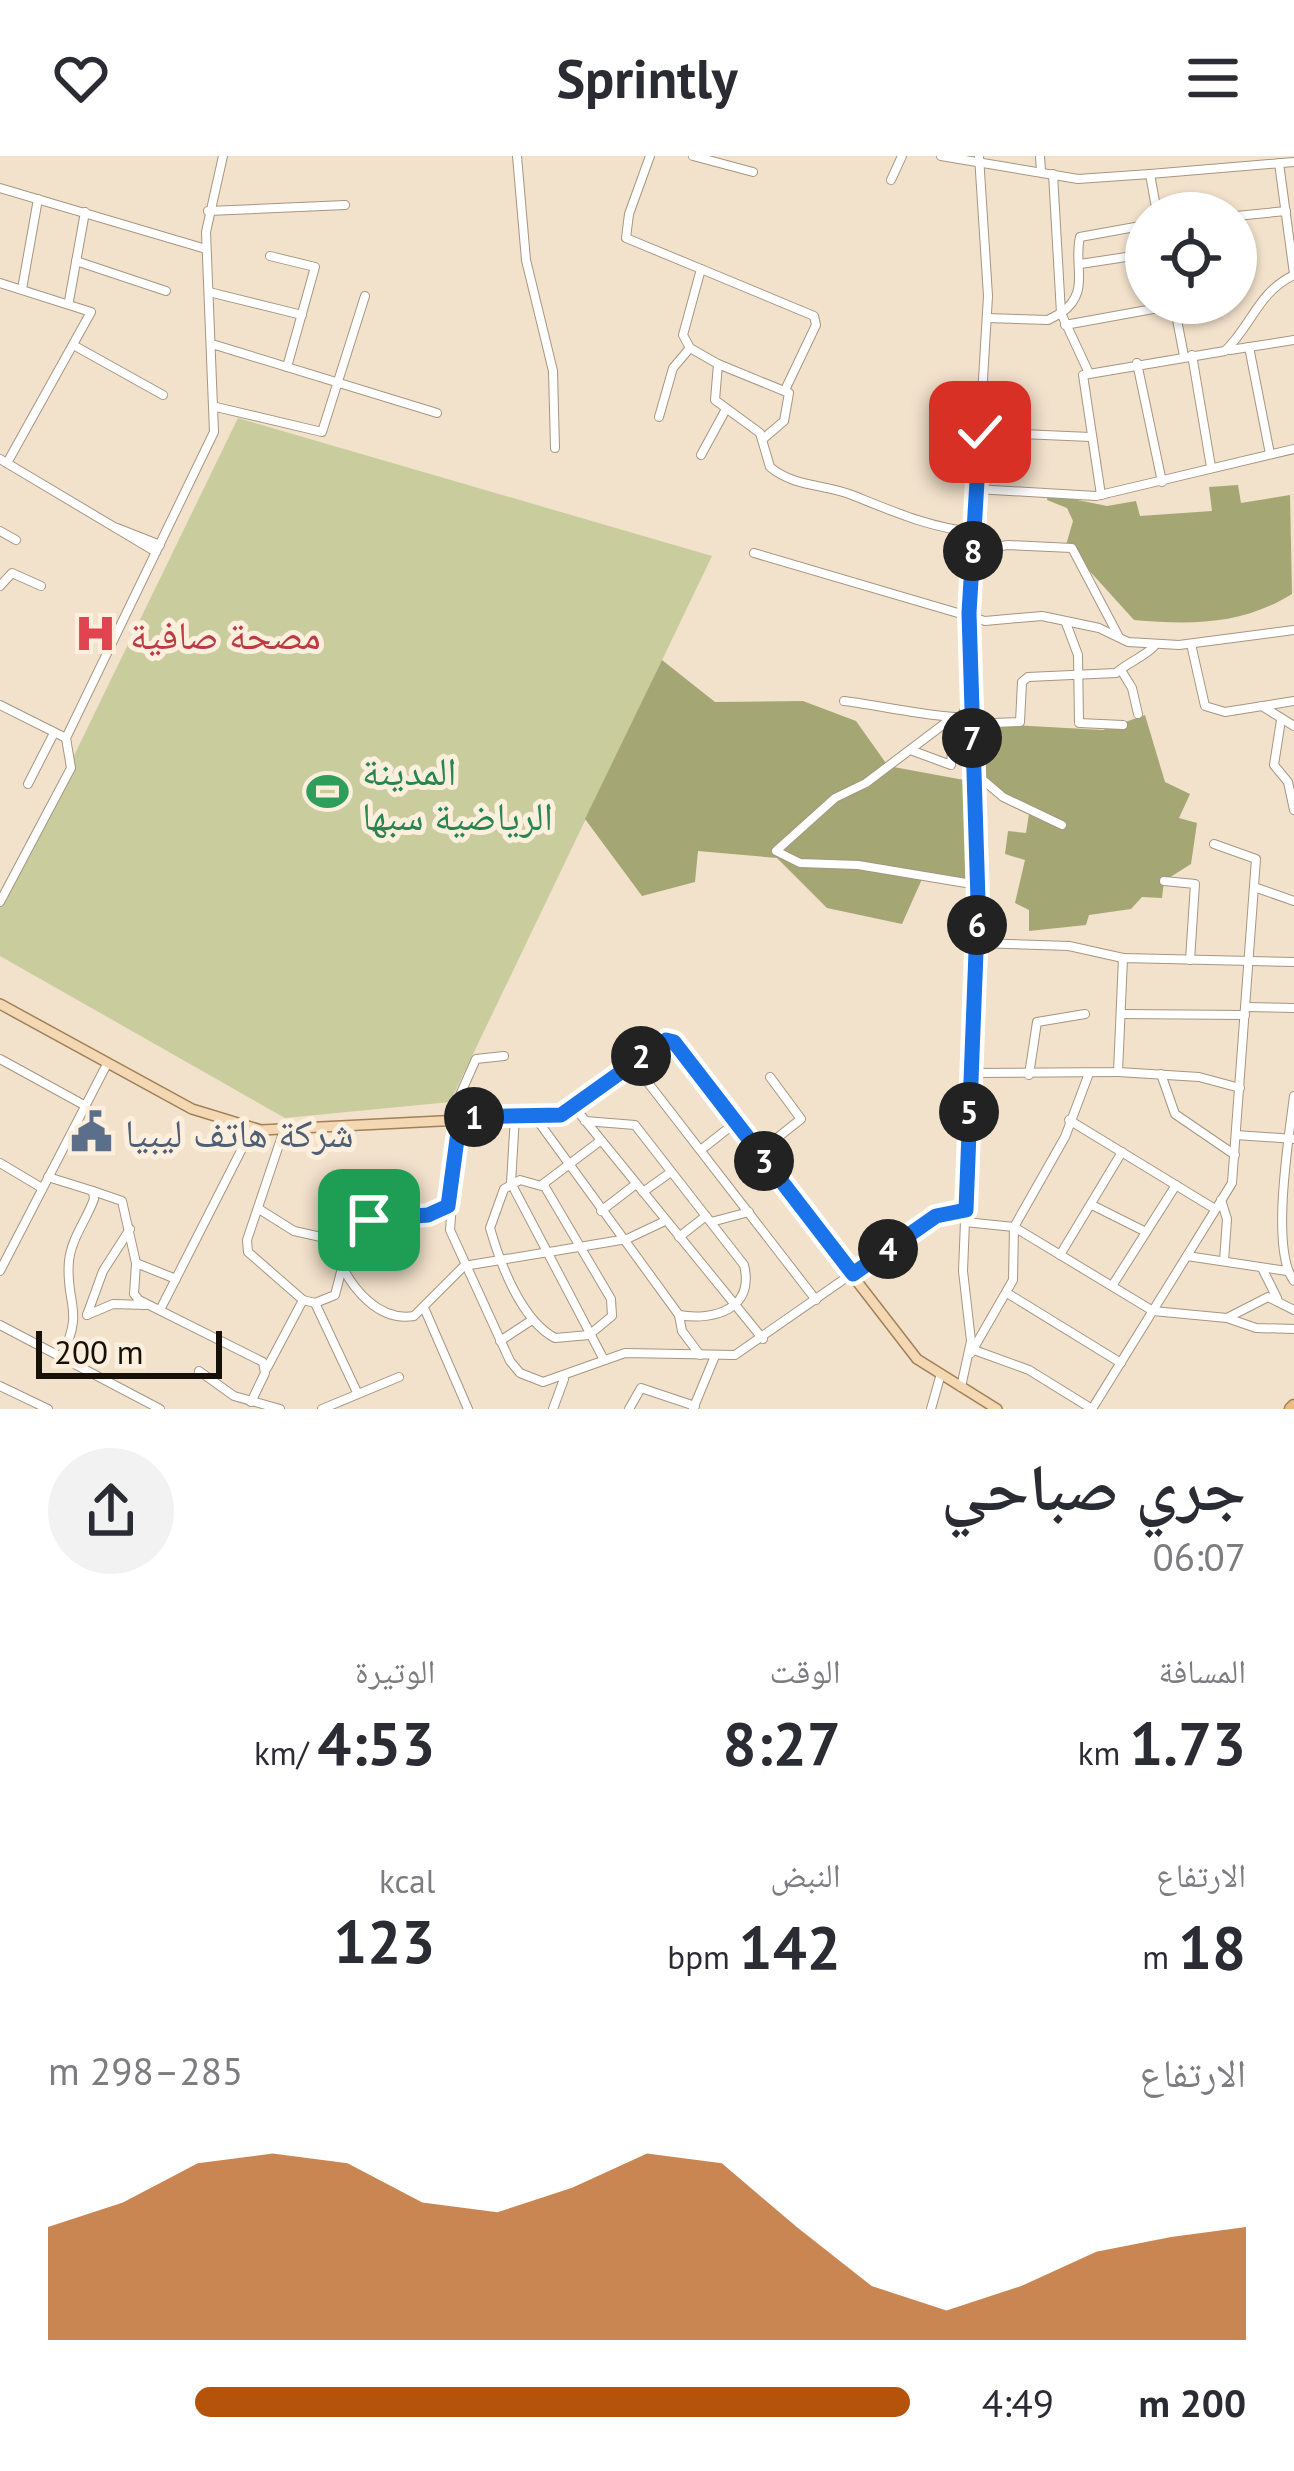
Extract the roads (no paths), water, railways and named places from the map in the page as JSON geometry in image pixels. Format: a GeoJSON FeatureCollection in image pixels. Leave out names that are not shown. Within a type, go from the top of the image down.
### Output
{"type":"FeatureCollection","features":[{"type":"Feature","properties":{"kind":"main road"},"geometry":{"type":"LineString","coordinates":[[0,1004],[192,1109],[252,1129],[535,1117],[575,1108],[663,1040],[674,1042],[912,1353],[940,1377],[998,1409]]}},
{"type":"Feature","properties":{"kind":"street"},"geometry":{"type":"LineString","coordinates":[[0,902],[71,768],[66,738],[210,447],[216,407],[208,211],[223,156]]}},
{"type":"Feature","properties":{"kind":"street"},"geometry":{"type":"LineString","coordinates":[[517,156],[526,260],[553,370],[555,448]]}},
{"type":"Feature","properties":{"kind":"street"},"geometry":{"type":"LineString","coordinates":[[650,156],[629,214],[626,238],[814,316],[816,326],[785,390],[790,403],[784,421],[763,439]]}},
{"type":"Feature","properties":{"kind":"street"},"geometry":{"type":"LineString","coordinates":[[693,156],[753,172]]}},
{"type":"Feature","properties":{"kind":"street"},"geometry":{"type":"LineString","coordinates":[[891,180],[902,156]]}},
{"type":"Feature","properties":{"kind":"street"},"geometry":{"type":"LineString","coordinates":[[941,156],[1078,178],[1294,162]]}},
{"type":"Feature","properties":{"kind":"street"},"geometry":{"type":"LineString","coordinates":[[1040,156],[1042,172]]}},
{"type":"Feature","properties":{"kind":"street"},"geometry":{"type":"LineString","coordinates":[[972,1352],[965,1222],[978,886],[969,613],[987,318],[980,161]]}},
{"type":"Feature","properties":{"kind":"street"},"geometry":{"type":"LineString","coordinates":[[1225,351],[1256,303],[1274,284],[1294,274],[1279,163]]}},
{"type":"Feature","properties":{"kind":"street"},"geometry":{"type":"LineString","coordinates":[[1150,173],[1153,192]]}},
{"type":"Feature","properties":{"kind":"street"},"geometry":{"type":"LineString","coordinates":[[1053,174],[1061,313],[1088,370]]}},
{"type":"Feature","properties":{"kind":"street"},"geometry":{"type":"LineString","coordinates":[[0,188],[207,249]]}},
{"type":"Feature","properties":{"kind":"street"},"geometry":{"type":"LineString","coordinates":[[22,289],[38,200]]}},
{"type":"Feature","properties":{"kind":"street"},"geometry":{"type":"LineString","coordinates":[[208,211],[345,205]]}},
{"type":"Feature","properties":{"kind":"street"},"geometry":{"type":"LineString","coordinates":[[1257,214],[1286,211]]}},
{"type":"Feature","properties":{"kind":"street"},"geometry":{"type":"LineString","coordinates":[[69,301],[85,212]]}},
{"type":"Feature","properties":{"kind":"street"},"geometry":{"type":"LineString","coordinates":[[987,318],[1048,320],[1061,313],[1074,304],[1080,290],[1077,250],[1086,233],[1125,228]]}},
{"type":"Feature","properties":{"kind":"street"},"geometry":{"type":"LineString","coordinates":[[270,256],[315,267],[287,367]]}},
{"type":"Feature","properties":{"kind":"street"},"geometry":{"type":"LineString","coordinates":[[1080,264],[1125,257]]}},
{"type":"Feature","properties":{"kind":"street"},"geometry":{"type":"LineString","coordinates":[[76,261],[166,291]]}},
{"type":"Feature","properties":{"kind":"street"},"geometry":{"type":"LineString","coordinates":[[700,269],[682,325],[690,348],[785,390]]}},
{"type":"Feature","properties":{"kind":"street"},"geometry":{"type":"LineString","coordinates":[[0,283],[92,312],[4,461],[158,549]]}},
{"type":"Feature","properties":{"kind":"street"},"geometry":{"type":"LineString","coordinates":[[209,292],[302,315]]}},
{"type":"Feature","properties":{"kind":"street"},"geometry":{"type":"LineString","coordinates":[[216,407],[319,433],[327,425],[365,296]]}},
{"type":"Feature","properties":{"kind":"street"},"geometry":{"type":"LineString","coordinates":[[1065,325],[1125,313]]}},
{"type":"Feature","properties":{"kind":"street"},"geometry":{"type":"LineString","coordinates":[[1179,324],[1211,467]]}},
{"type":"Feature","properties":{"kind":"street"},"geometry":{"type":"LineString","coordinates":[[1088,370],[1294,340]]}},
{"type":"Feature","properties":{"kind":"street"},"geometry":{"type":"LineString","coordinates":[[212,344],[437,413]]}},
{"type":"Feature","properties":{"kind":"street"},"geometry":{"type":"LineString","coordinates":[[75,346],[163,395]]}},
{"type":"Feature","properties":{"kind":"street"},"geometry":{"type":"LineString","coordinates":[[1249,347],[1270,454]]}},
{"type":"Feature","properties":{"kind":"street"},"geometry":{"type":"LineString","coordinates":[[659,417],[673,368],[690,348]]}},
{"type":"Feature","properties":{"kind":"street"},"geometry":{"type":"LineString","coordinates":[[1137,363],[1162,482]]}},
{"type":"Feature","properties":{"kind":"street"},"geometry":{"type":"LineString","coordinates":[[718,364],[715,400],[763,439],[770,467],[786,479],[853,495],[929,524],[974,532]]}},
{"type":"Feature","properties":{"kind":"street"},"geometry":{"type":"LineString","coordinates":[[1088,370],[1082,380],[1101,495]]}},
{"type":"Feature","properties":{"kind":"street"},"geometry":{"type":"LineString","coordinates":[[701,455],[725,411]]}},
{"type":"Feature","properties":{"kind":"street"},"geometry":{"type":"LineString","coordinates":[[980,432],[1090,436]]}},
{"type":"Feature","properties":{"kind":"street"},"geometry":{"type":"LineString","coordinates":[[976,489],[1101,495],[1294,449]]}},
{"type":"Feature","properties":{"kind":"street"},"geometry":{"type":"LineString","coordinates":[[115,528],[158,549]]}},
{"type":"Feature","properties":{"kind":"street"},"geometry":{"type":"LineString","coordinates":[[134,534],[168,530]]}},
{"type":"Feature","properties":{"kind":"street"},"geometry":{"type":"LineString","coordinates":[[0,531],[16,540]]}},
{"type":"Feature","properties":{"kind":"street"},"geometry":{"type":"LineString","coordinates":[[973,550],[1008,545],[1072,548],[1120,639]]}},
{"type":"Feature","properties":{"kind":"street"},"geometry":{"type":"LineString","coordinates":[[754,553],[988,621],[1034,615],[1155,645],[1294,630]]}},
{"type":"Feature","properties":{"kind":"street"},"geometry":{"type":"LineString","coordinates":[[0,586],[12,573],[41,586]]}},
{"type":"Feature","properties":{"kind":"street"},"geometry":{"type":"LineString","coordinates":[[1065,622],[1079,672],[1079,723],[1123,725]]}},
{"type":"Feature","properties":{"kind":"street"},"geometry":{"type":"LineString","coordinates":[[1191,644],[1204,706],[1222,712],[1294,701]]}},
{"type":"Feature","properties":{"kind":"street"},"geometry":{"type":"LineString","coordinates":[[1120,670],[1128,659],[1148,654],[1155,645]]}},
{"type":"Feature","properties":{"kind":"street"},"geometry":{"type":"LineString","coordinates":[[971,724],[1020,722],[1023,680],[1120,670]]}},
{"type":"Feature","properties":{"kind":"street"},"geometry":{"type":"LineString","coordinates":[[1120,670],[1134,691],[1138,714]]}},
{"type":"Feature","properties":{"kind":"street"},"geometry":{"type":"LineString","coordinates":[[969,699],[913,751],[849,795],[835,797],[776,851],[782,859],[800,863],[858,865],[978,886]]}},
{"type":"Feature","properties":{"kind":"street"},"geometry":{"type":"LineString","coordinates":[[844,701],[897,705],[951,720]]}},
{"type":"Feature","properties":{"kind":"street"},"geometry":{"type":"LineString","coordinates":[[0,705],[66,738]]}},
{"type":"Feature","properties":{"kind":"street"},"geometry":{"type":"LineString","coordinates":[[1262,706],[1294,725]]}},
{"type":"Feature","properties":{"kind":"street"},"geometry":{"type":"LineString","coordinates":[[913,751],[951,765],[951,720]]}},
{"type":"Feature","properties":{"kind":"street"},"geometry":{"type":"LineString","coordinates":[[1281,721],[1273,757],[1291,782],[1294,810]]}},
{"type":"Feature","properties":{"kind":"street"},"geometry":{"type":"LineString","coordinates":[[28,784],[54,733]]}},
{"type":"Feature","properties":{"kind":"street"},"geometry":{"type":"LineString","coordinates":[[975,773],[1004,797],[1062,825]]}},
{"type":"Feature","properties":{"kind":"street"},"geometry":{"type":"LineString","coordinates":[[972,1352],[1029,1370],[1092,1409],[1232,1183],[1255,856],[1214,844]]}},
{"type":"Feature","properties":{"kind":"street"},"geometry":{"type":"LineString","coordinates":[[1163,881],[1195,884],[1190,960]]}},
{"type":"Feature","properties":{"kind":"street"},"geometry":{"type":"LineString","coordinates":[[1254,887],[1294,901]]}},
{"type":"Feature","properties":{"kind":"street"},"geometry":{"type":"LineString","coordinates":[[976,943],[1070,946],[1123,958],[1294,962]]}},
{"type":"Feature","properties":{"kind":"street"},"geometry":{"type":"LineString","coordinates":[[1118,1072],[1123,958]]}},
{"type":"Feature","properties":{"kind":"street"},"geometry":{"type":"LineString","coordinates":[[1121,1015],[1294,1008]]}},
{"type":"Feature","properties":{"kind":"street"},"geometry":{"type":"LineString","coordinates":[[1029,1075],[1037,1022],[1085,1014]]}},
{"type":"Feature","properties":{"kind":"street"},"geometry":{"type":"LineString","coordinates":[[504,1056],[483,1057],[470,1066],[448,1206],[450,1230],[500,1341],[520,1373],[543,1382],[564,1379],[603,1358],[638,1352],[736,1355],[936,1216],[966,1210]]}},
{"type":"Feature","properties":{"kind":"street"},"geometry":{"type":"LineString","coordinates":[[0,1059],[84,1105]]}},
{"type":"Feature","properties":{"kind":"street"},"geometry":{"type":"LineString","coordinates":[[632,1062],[816,1300]]}},
{"type":"Feature","properties":{"kind":"street"},"geometry":{"type":"LineString","coordinates":[[0,1270],[107,1064]]}},
{"type":"Feature","properties":{"kind":"street"},"geometry":{"type":"LineString","coordinates":[[970,1073],[1161,1074],[1240,1088]]}},
{"type":"Feature","properties":{"kind":"street"},"geometry":{"type":"LineString","coordinates":[[1161,1074],[1175,1114],[1235,1155]]}},
{"type":"Feature","properties":{"kind":"street"},"geometry":{"type":"LineString","coordinates":[[961,1388],[972,1352],[1007,1293],[1016,1262],[1014,1227],[1088,1076]]}},
{"type":"Feature","properties":{"kind":"street"},"geometry":{"type":"LineString","coordinates":[[758,1153],[801,1119],[770,1077]]}},
{"type":"Feature","properties":{"kind":"street"},"geometry":{"type":"LineString","coordinates":[[1294,1096],[1286,1271],[1294,1281]]}},
{"type":"Feature","properties":{"kind":"street"},"geometry":{"type":"LineString","coordinates":[[575,1108],[763,1339]]}},
{"type":"Feature","properties":{"kind":"street"},"geometry":{"type":"LineString","coordinates":[[515,1117],[511,1183],[490,1223],[532,1320],[554,1338],[589,1335],[609,1321],[613,1303],[543,1184]]}},
{"type":"Feature","properties":{"kind":"street"},"geometry":{"type":"LineString","coordinates":[[535,1117],[679,1315],[682,1331],[700,1356]]}},
{"type":"Feature","properties":{"kind":"street"},"geometry":{"type":"LineString","coordinates":[[1070,1120],[1215,1209]]}},
{"type":"Feature","properties":{"kind":"street"},"geometry":{"type":"LineString","coordinates":[[585,1121],[633,1123],[746,1268],[746,1287],[734,1307],[708,1317],[679,1315]]}},
{"type":"Feature","properties":{"kind":"street"},"geometry":{"type":"LineString","coordinates":[[702,1148],[735,1123]]}},
{"type":"Feature","properties":{"kind":"street"},"geometry":{"type":"LineString","coordinates":[[161,1308],[252,1129]]}},
{"type":"Feature","properties":{"kind":"street"},"geometry":{"type":"LineString","coordinates":[[284,1130],[248,1252],[303,1300],[315,1303],[335,1295],[342,1268],[339,1241]]}},
{"type":"Feature","properties":{"kind":"street"},"geometry":{"type":"LineString","coordinates":[[1237,1135],[1291,1139]]}},
{"type":"Feature","properties":{"kind":"street"},"geometry":{"type":"LineString","coordinates":[[511,1183],[543,1184],[599,1141]]}},
{"type":"Feature","properties":{"kind":"street"},"geometry":{"type":"LineString","coordinates":[[1060,1255],[1123,1152]]}},
{"type":"Feature","properties":{"kind":"street"},"geometry":{"type":"LineString","coordinates":[[0,1163],[42,1188]]}},
{"type":"Feature","properties":{"kind":"street"},"geometry":{"type":"LineString","coordinates":[[601,1210],[671,1172]]}},
{"type":"Feature","properties":{"kind":"street"},"geometry":{"type":"LineString","coordinates":[[48,1177],[122,1201],[136,1262],[134,1294],[260,1360],[265,1373]]}},
{"type":"Feature","properties":{"kind":"street"},"geometry":{"type":"LineString","coordinates":[[511,1183],[603,1358]]}},
{"type":"Feature","properties":{"kind":"street"},"geometry":{"type":"LineString","coordinates":[[1112,1286],[1176,1185]]}},
{"type":"Feature","properties":{"kind":"street"},"geometry":{"type":"LineString","coordinates":[[77,1324],[69,1261],[93,1190]]}},
{"type":"Feature","properties":{"kind":"street"},"geometry":{"type":"LineString","coordinates":[[1222,1200],[1228,1225],[1224,1262]]}},
{"type":"Feature","properties":{"kind":"street"},"geometry":{"type":"LineString","coordinates":[[1092,1205],[1146,1232]]}},
{"type":"Feature","properties":{"kind":"street"},"geometry":{"type":"LineString","coordinates":[[339,1241],[358,1223],[428,1215],[448,1206]]}},
{"type":"Feature","properties":{"kind":"street"},"geometry":{"type":"LineString","coordinates":[[259,1209],[294,1231],[339,1241]]}},
{"type":"Feature","properties":{"kind":"street"},"geometry":{"type":"LineString","coordinates":[[679,1237],[708,1219],[749,1212]]}},
{"type":"Feature","properties":{"kind":"street"},"geometry":{"type":"LineString","coordinates":[[342,1268],[374,1306],[401,1318],[425,1310],[464,1266],[645,1233],[665,1221]]}},
{"type":"Feature","properties":{"kind":"street"},"geometry":{"type":"LineString","coordinates":[[965,1222],[1014,1227],[1153,1311],[1227,1318],[1256,1328],[1294,1329]]}},
{"type":"Feature","properties":{"kind":"street"},"geometry":{"type":"LineString","coordinates":[[87,1315],[103,1271],[131,1227]]}},
{"type":"Feature","properties":{"kind":"street"},"geometry":{"type":"LineString","coordinates":[[1187,1256],[1286,1271]]}},
{"type":"Feature","properties":{"kind":"street"},"geometry":{"type":"LineString","coordinates":[[136,1262],[176,1279]]}},
{"type":"Feature","properties":{"kind":"street"},"geometry":{"type":"LineString","coordinates":[[1262,1268],[1279,1300]]}},
{"type":"Feature","properties":{"kind":"street"},"geometry":{"type":"LineString","coordinates":[[1007,1293],[1121,1363]]}},
{"type":"Feature","properties":{"kind":"street"},"geometry":{"type":"LineString","coordinates":[[1227,1318],[1261,1298],[1279,1300],[1294,1310]]}},
{"type":"Feature","properties":{"kind":"street"},"geometry":{"type":"LineString","coordinates":[[250,1402],[303,1300]]}},
{"type":"Feature","properties":{"kind":"street"},"geometry":{"type":"LineString","coordinates":[[315,1303],[356,1390]]}},
{"type":"Feature","properties":{"kind":"street"},"geometry":{"type":"LineString","coordinates":[[62,1354],[87,1315],[109,1305],[148,1304]]}},
{"type":"Feature","properties":{"kind":"street"},"geometry":{"type":"LineString","coordinates":[[425,1310],[468,1409]]}},
{"type":"Feature","properties":{"kind":"street"},"geometry":{"type":"LineString","coordinates":[[500,1341],[532,1320]]}},
{"type":"Feature","properties":{"kind":"street"},"geometry":{"type":"LineString","coordinates":[[0,1325],[157,1406]]}},
{"type":"Feature","properties":{"kind":"street"},"geometry":{"type":"LineString","coordinates":[[629,1409],[641,1388],[694,1408],[715,1356]]}},
{"type":"Feature","properties":{"kind":"street"},"geometry":{"type":"LineString","coordinates":[[199,1371],[234,1396],[280,1409]]}},
{"type":"Feature","properties":{"kind":"street"},"geometry":{"type":"LineString","coordinates":[[322,1409],[356,1390],[399,1377]]}},
{"type":"Feature","properties":{"kind":"street"},"geometry":{"type":"LineString","coordinates":[[932,1409],[940,1377]]}},
{"type":"Feature","properties":{"kind":"street"},"geometry":{"type":"LineString","coordinates":[[553,1409],[564,1379]]}},
{"type":"Feature","properties":{"kind":"street"},"geometry":{"type":"LineString","coordinates":[[0,1385],[42,1409]]}},
{"type":"Feature","properties":{"kind":"street"},"geometry":{"type":"LineString","coordinates":[[234,1396],[240,1409]]}},
{"type":"Feature","properties":{"kind":"street"},"geometry":{"type":"LineString","coordinates":[[143,1409],[157,1406]]}},
{"type":"Feature","properties":{"kind":"place","name":"مصحة صافية"},"geometry":{"type":"Point","coordinates":[96,634]}},
{"type":"Feature","properties":{"kind":"place","name":"المدينة الرياضية سبها"},"geometry":{"type":"Point","coordinates":[328,792]}},
{"type":"Feature","properties":{"kind":"place","name":"شركة هاتف ليبيا"},"geometry":{"type":"Point","coordinates":[91,1132]}}]}
